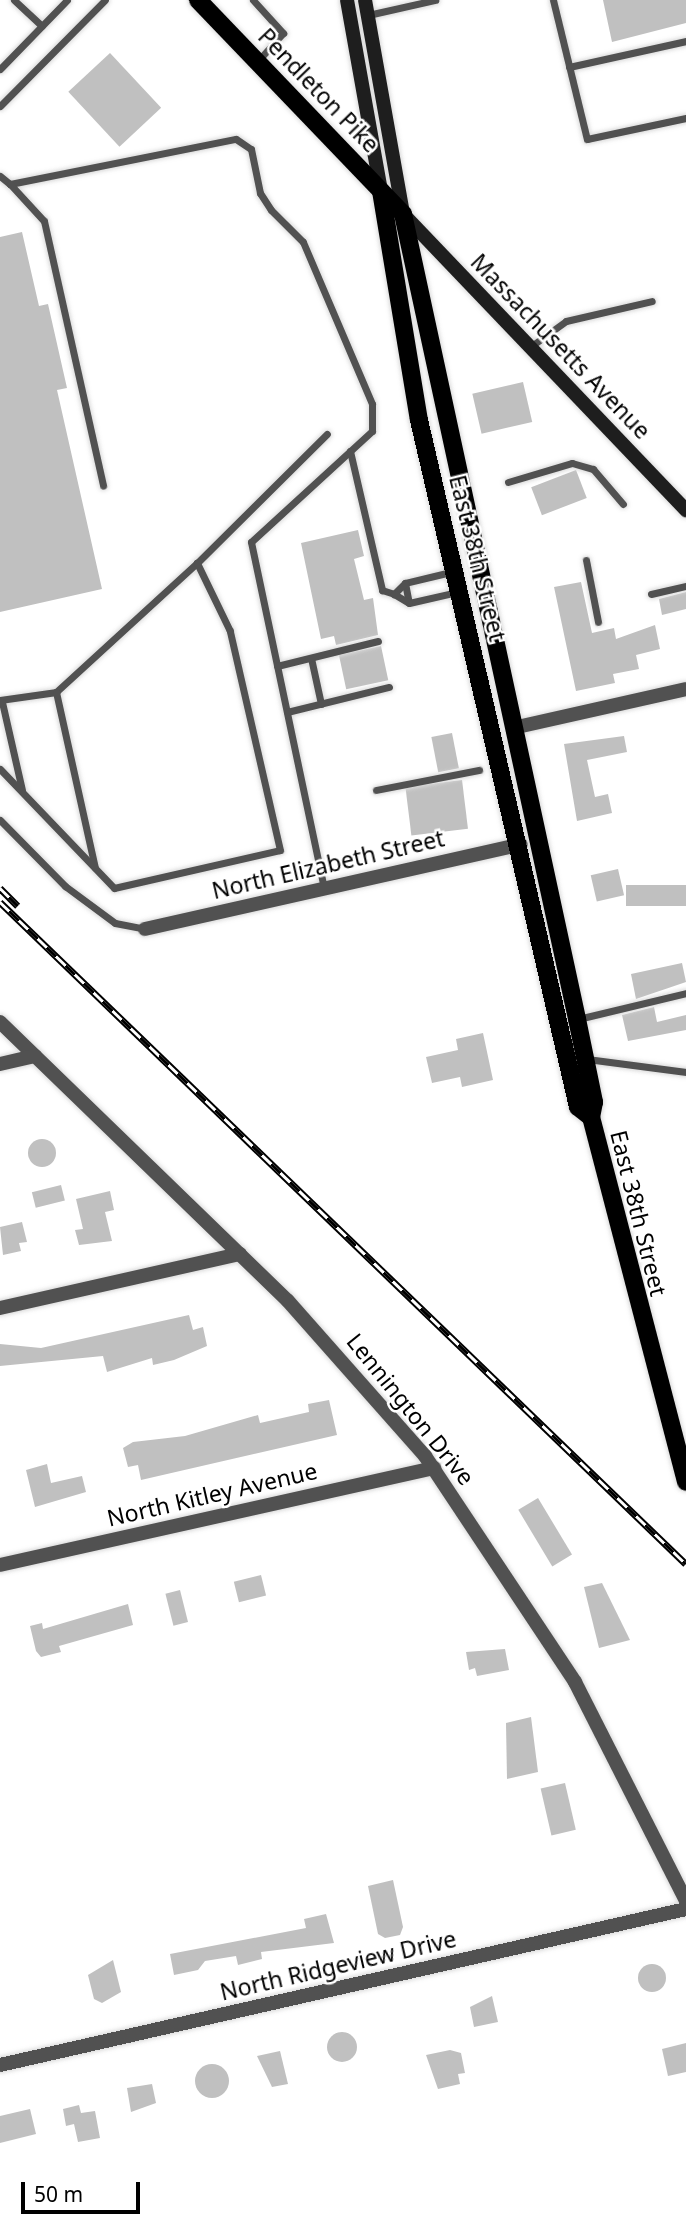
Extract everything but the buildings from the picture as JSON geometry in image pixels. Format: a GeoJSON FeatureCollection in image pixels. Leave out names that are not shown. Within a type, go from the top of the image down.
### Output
{"type":"FeatureCollection","features":[{"type":"Feature","properties":{"kind":"main road","name":"Pendleton Pike"},"geometry":{"type":"LineString","coordinates":[[198,0],[403,214]]}},
{"type":"Feature","properties":{"kind":"main road","name":"East 38th Street"},"geometry":{"type":"LineString","coordinates":[[347,0],[381,191],[395,300],[521,844],[578,1107],[591,1118]]}},
{"type":"Feature","properties":{"kind":"main road","name":"East 38th Street"},"geometry":{"type":"LineString","coordinates":[[365,0],[403,214],[578,1019],[586,1059],[591,1118],[686,1482]]}},
{"type":"Feature","properties":{"kind":"main road","name":"Massachusetts Avenue"},"geometry":{"type":"LineString","coordinates":[[403,214],[686,510]]}},
{"type":"Feature","properties":{"kind":"street"},"geometry":{"type":"LineString","coordinates":[[513,728],[686,689]]}},
{"type":"Feature","properties":{"kind":"street","name":"North Elizabeth Street"},"geometry":{"type":"LineString","coordinates":[[145,929],[521,844]]}},
{"type":"Feature","properties":{"kind":"street","name":"Lennington Drive"},"geometry":{"type":"LineString","coordinates":[[0,1022],[240,1254],[339,1354],[434,1468],[575,1682],[686,1901]]}},
{"type":"Feature","properties":{"kind":"street"},"geometry":{"type":"LineString","coordinates":[[0,1064],[35,1056]]}},
{"type":"Feature","properties":{"kind":"street"},"geometry":{"type":"LineString","coordinates":[[0,1308],[240,1254]]}},
{"type":"Feature","properties":{"kind":"street","name":"North Kitley Avenue"},"geometry":{"type":"LineString","coordinates":[[0,1565],[434,1468]]}},
{"type":"Feature","properties":{"kind":"street","name":"North Ridgeview Drive"},"geometry":{"type":"LineString","coordinates":[[0,2065],[686,1909]]}},
{"type":"Feature","properties":{"kind":"lane"},"geometry":{"type":"LineString","coordinates":[[14,0],[42,26]]}},
{"type":"Feature","properties":{"kind":"lane"},"geometry":{"type":"LineString","coordinates":[[0,69],[66,0]]}},
{"type":"Feature","properties":{"kind":"lane"},"geometry":{"type":"LineString","coordinates":[[0,106],[105,0]]}},
{"type":"Feature","properties":{"kind":"lane"},"geometry":{"type":"LineString","coordinates":[[253,0],[283,33],[258,61]]}},
{"type":"Feature","properties":{"kind":"lane"},"geometry":{"type":"LineString","coordinates":[[368,15],[435,0]]}},
{"type":"Feature","properties":{"kind":"lane"},"geometry":{"type":"LineString","coordinates":[[552,0],[587,139],[686,118]]}},
{"type":"Feature","properties":{"kind":"lane"},"geometry":{"type":"LineString","coordinates":[[569,67],[686,41]]}},
{"type":"Feature","properties":{"kind":"lane"},"geometry":{"type":"LineString","coordinates":[[10,184],[236,139],[251,149],[260,193],[303,242],[372,404],[372,431],[251,542],[324,888]]}},
{"type":"Feature","properties":{"kind":"lane"},"geometry":{"type":"LineString","coordinates":[[0,176],[44,221],[103,486]]}},
{"type":"Feature","properties":{"kind":"lane"},"geometry":{"type":"LineString","coordinates":[[530,347],[566,321],[652,301]]}},
{"type":"Feature","properties":{"kind":"lane"},"geometry":{"type":"LineString","coordinates":[[22,792],[1,701],[56,692],[197,563],[327,434]]}},
{"type":"Feature","properties":{"kind":"lane"},"geometry":{"type":"LineString","coordinates":[[350,451],[382,590],[409,603],[461,592]]}},
{"type":"Feature","properties":{"kind":"lane"},"geometry":{"type":"LineString","coordinates":[[508,482],[572,463],[593,469],[623,504]]}},
{"type":"Feature","properties":{"kind":"lane"},"geometry":{"type":"LineString","coordinates":[[586,560],[598,622]]}},
{"type":"Feature","properties":{"kind":"lane"},"geometry":{"type":"LineString","coordinates":[[0,769],[114,888],[281,850],[230,631],[197,563]]}},
{"type":"Feature","properties":{"kind":"lane"},"geometry":{"type":"LineString","coordinates":[[394,594],[405,583],[456,570]]}},
{"type":"Feature","properties":{"kind":"lane"},"geometry":{"type":"LineString","coordinates":[[405,583],[409,603]]}},
{"type":"Feature","properties":{"kind":"lane"},"geometry":{"type":"LineString","coordinates":[[651,594],[686,586]]}},
{"type":"Feature","properties":{"kind":"lane"},"geometry":{"type":"LineString","coordinates":[[277,666],[379,641]]}},
{"type":"Feature","properties":{"kind":"lane"},"geometry":{"type":"LineString","coordinates":[[311,658],[321,704]]}},
{"type":"Feature","properties":{"kind":"lane"},"geometry":{"type":"LineString","coordinates":[[287,712],[389,687]]}},
{"type":"Feature","properties":{"kind":"lane"},"geometry":{"type":"LineString","coordinates":[[56,692],[95,869]]}},
{"type":"Feature","properties":{"kind":"lane"},"geometry":{"type":"LineString","coordinates":[[376,790],[479,770]]}},
{"type":"Feature","properties":{"kind":"lane"},"geometry":{"type":"LineString","coordinates":[[0,820],[75,893],[115,923],[145,929]]}},
{"type":"Feature","properties":{"kind":"lane"},"geometry":{"type":"LineString","coordinates":[[578,1019],[686,993]]}},
{"type":"Feature","properties":{"kind":"lane"},"geometry":{"type":"LineString","coordinates":[[586,1059],[686,1072]]}},
{"type":"Feature","properties":{"kind":"railway"},"geometry":{"type":"LineString","coordinates":[[0,888],[18,906]]}},
{"type":"Feature","properties":{"kind":"railway"},"geometry":{"type":"LineString","coordinates":[[0,902],[686,1564]]}}]}
